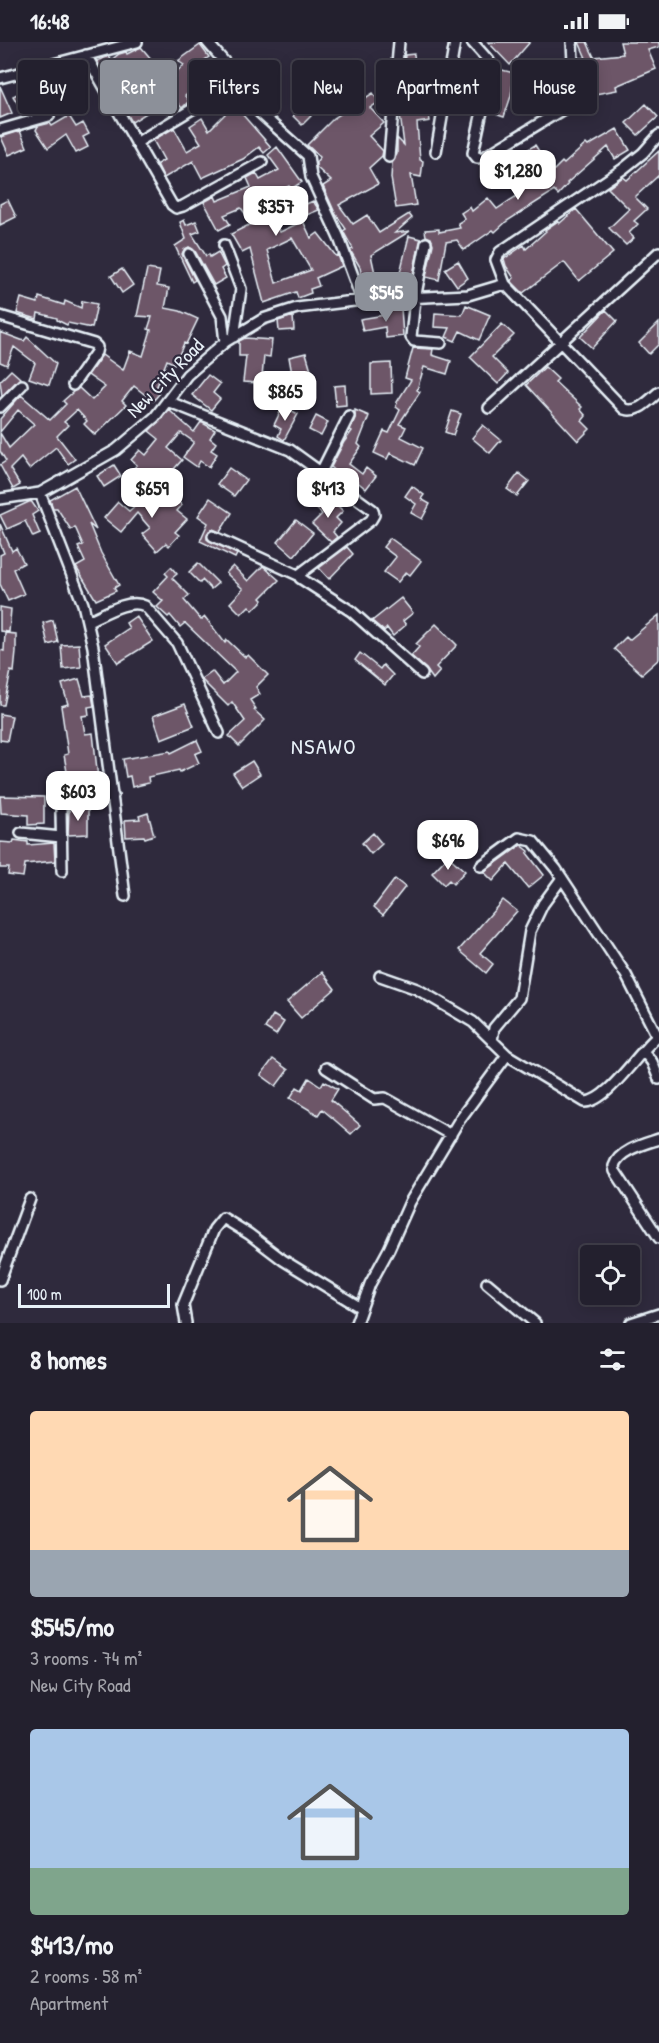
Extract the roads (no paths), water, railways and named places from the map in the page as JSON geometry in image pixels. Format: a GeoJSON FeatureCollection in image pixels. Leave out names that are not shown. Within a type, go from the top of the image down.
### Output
{"type":"FeatureCollection","features":[{"type":"Feature","properties":{"kind":"street"},"geometry":{"type":"LineString","coordinates":[[0,78],[136,42]]}},
{"type":"Feature","properties":{"kind":"street"},"geometry":{"type":"LineString","coordinates":[[207,42],[235,74],[260,113],[308,156],[311,177],[339,238],[362,300]]}},
{"type":"Feature","properties":{"kind":"street"},"geometry":{"type":"LineString","coordinates":[[389,158],[399,42]]}},
{"type":"Feature","properties":{"kind":"street"},"geometry":{"type":"LineString","coordinates":[[436,152],[455,42]]}},
{"type":"Feature","properties":{"kind":"street"},"geometry":{"type":"LineString","coordinates":[[472,42],[489,61],[491,70],[473,153],[477,158],[484,157],[575,102],[572,42]]}},
{"type":"Feature","properties":{"kind":"street"},"geometry":{"type":"LineString","coordinates":[[86,55],[172,205],[177,207],[262,162]]}},
{"type":"Feature","properties":{"kind":"street"},"geometry":{"type":"LineString","coordinates":[[136,143],[189,111]]}},
{"type":"Feature","properties":{"kind":"street"},"geometry":{"type":"LineString","coordinates":[[0,130],[49,116]]}},
{"type":"Feature","properties":{"kind":"street"},"geometry":{"type":"LineString","coordinates":[[659,135],[623,169],[500,252],[496,260],[505,284],[624,409],[631,411],[637,409],[659,392]]}},
{"type":"Feature","properties":{"kind":"street"},"geometry":{"type":"LineString","coordinates":[[426,243],[415,299],[411,338],[414,341],[441,343]]}},
{"type":"Feature","properties":{"kind":"street"},"geometry":{"type":"LineString","coordinates":[[224,245],[241,289],[229,340]]}},
{"type":"Feature","properties":{"kind":"street"},"geometry":{"type":"LineString","coordinates":[[489,408],[659,252]]}},
{"type":"Feature","properties":{"kind":"street"},"geometry":{"type":"LineString","coordinates":[[189,254],[222,316],[229,340]]}},
{"type":"Feature","properties":{"kind":"street","name":"New City Road"},"geometry":{"type":"LineString","coordinates":[[0,499],[40,493],[124,445],[155,417],[187,375],[229,340],[262,319],[297,308],[362,300],[468,295],[505,284]]}},
{"type":"Feature","properties":{"kind":"street"},"geometry":{"type":"LineString","coordinates":[[0,316],[94,344],[97,347],[96,352],[73,385]]}},
{"type":"Feature","properties":{"kind":"street"},"geometry":{"type":"LineString","coordinates":[[0,407],[22,385]]}},
{"type":"Feature","properties":{"kind":"street"},"geometry":{"type":"LineString","coordinates":[[167,401],[290,450],[373,510],[374,515],[300,576]]}},
{"type":"Feature","properties":{"kind":"street"},"geometry":{"type":"LineString","coordinates":[[321,472],[350,416]]}},
{"type":"Feature","properties":{"kind":"street"},"geometry":{"type":"LineString","coordinates":[[40,493],[88,621],[126,896]]}},
{"type":"Feature","properties":{"kind":"street"},"geometry":{"type":"LineString","coordinates":[[213,536],[300,576],[302,581],[358,616],[422,674]]}},
{"type":"Feature","properties":{"kind":"street"},"geometry":{"type":"LineString","coordinates":[[88,621],[131,604],[139,603],[146,606],[177,643],[219,733]]}},
{"type":"Feature","properties":{"kind":"street"},"geometry":{"type":"LineString","coordinates":[[62,871],[61,809],[66,802],[113,796]]}},
{"type":"Feature","properties":{"kind":"street"},"geometry":{"type":"LineString","coordinates":[[21,834],[61,837]]}},
{"type":"Feature","properties":{"kind":"street"},"geometry":{"type":"LineString","coordinates":[[380,976],[417,989],[441,1002],[473,1022],[507,1055],[563,1090],[590,1102],[604,1095],[658,1035],[626,975],[562,878],[537,846],[524,837],[513,841],[481,866]]}},
{"type":"Feature","properties":{"kind":"street"},"geometry":{"type":"LineString","coordinates":[[492,1041],[494,1028],[519,998],[530,931],[543,904],[562,878]]}},
{"type":"Feature","properties":{"kind":"street"},"geometry":{"type":"LineString","coordinates":[[643,1051],[655,1066],[659,1079]]}},
{"type":"Feature","properties":{"kind":"street"},"geometry":{"type":"LineString","coordinates":[[356,1323],[370,1284],[410,1202],[450,1135],[507,1055]]}},
{"type":"Feature","properties":{"kind":"street"},"geometry":{"type":"LineString","coordinates":[[326,1068],[374,1099],[385,1098],[450,1135]]}},
{"type":"Feature","properties":{"kind":"street"},"geometry":{"type":"LineString","coordinates":[[659,1139],[636,1146],[620,1157],[614,1166],[626,1190],[659,1238]]}},
{"type":"Feature","properties":{"kind":"street"},"geometry":{"type":"LineString","coordinates":[[0,1280],[30,1199]]}},
{"type":"Feature","properties":{"kind":"street"},"geometry":{"type":"LineString","coordinates":[[186,1323],[183,1305],[214,1229],[223,1218],[249,1234],[283,1260],[361,1308]]}},
{"type":"Feature","properties":{"kind":"street"},"geometry":{"type":"LineString","coordinates":[[487,1283],[535,1323]]}},
{"type":"Feature","properties":{"kind":"street"},"geometry":{"type":"LineString","coordinates":[[631,1323],[659,1314]]}},
{"type":"Feature","properties":{"kind":"district","name":"NSAWO"},"geometry":{"type":"Point","coordinates":[324,746]}}]}
